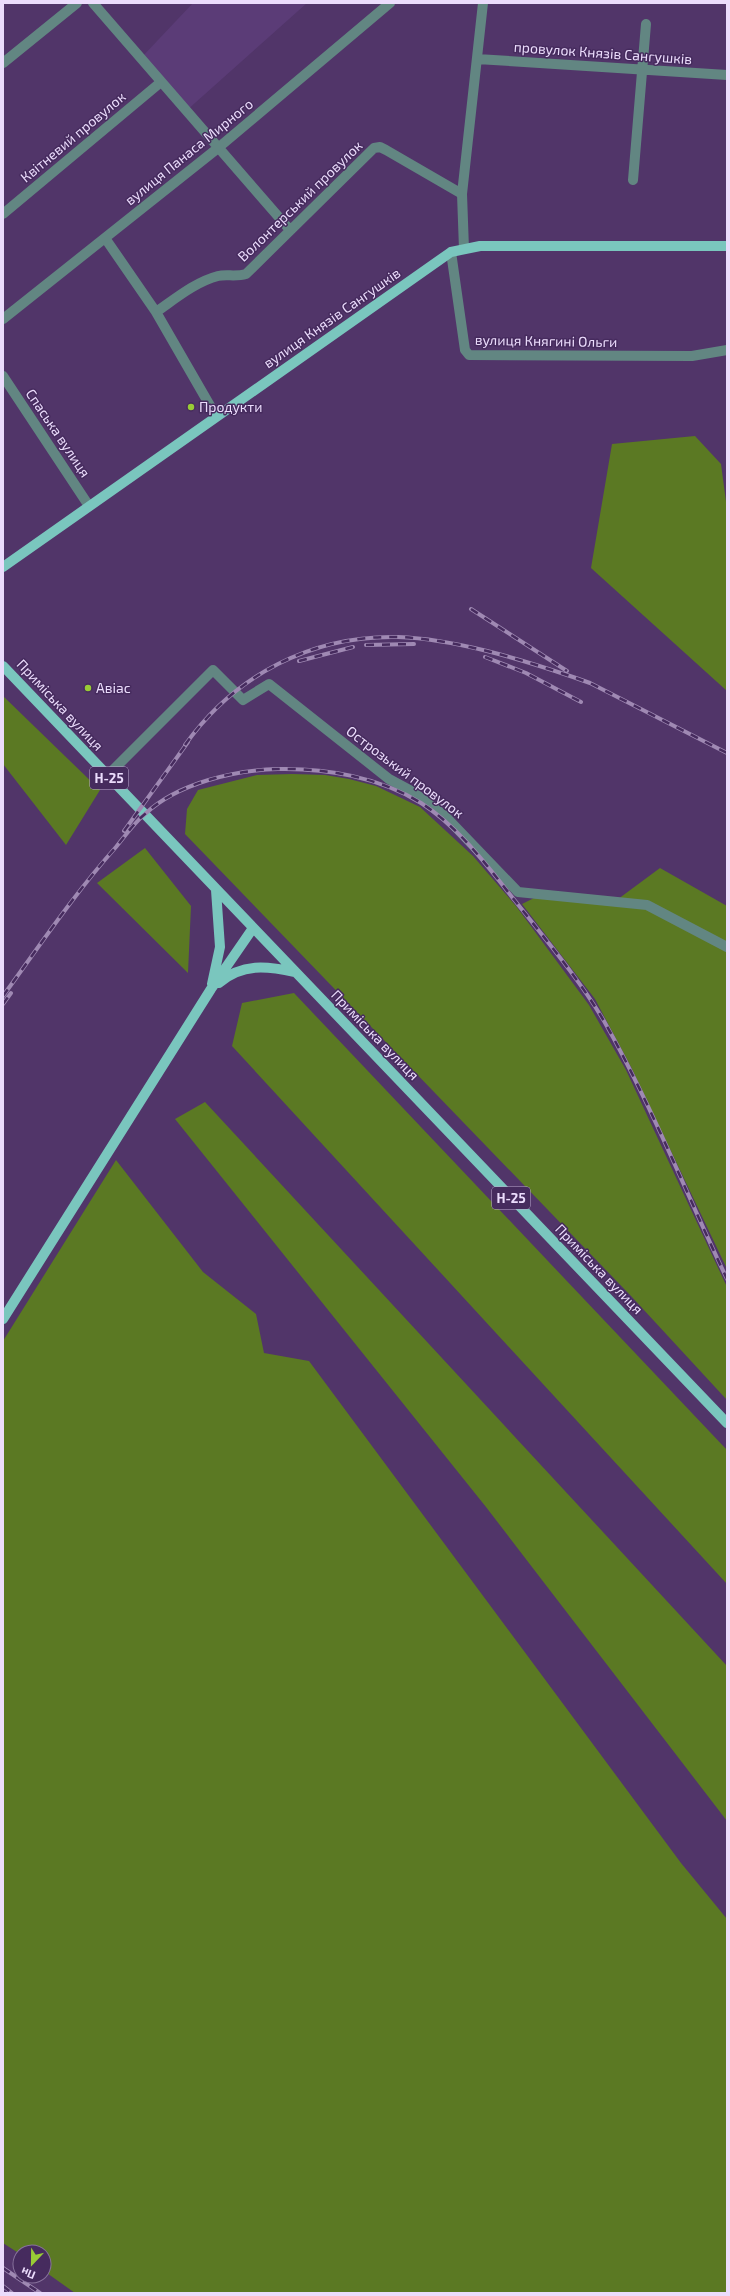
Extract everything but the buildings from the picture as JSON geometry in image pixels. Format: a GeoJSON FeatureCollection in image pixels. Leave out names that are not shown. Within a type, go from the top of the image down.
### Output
{"type":"FeatureCollection","features":[{"type":"Feature","properties":{"kind":"main road","name":"вулиця Князів Сангушків"},"geometry":{"type":"LineString","coordinates":[[3,567],[451,252],[480,246],[727,246]]}},
{"type":"Feature","properties":{"kind":"main road","name":"Приміська вулиця"},"geometry":{"type":"LineString","coordinates":[[3,666],[727,1423]]}},
{"type":"Feature","properties":{"kind":"main road"},"geometry":{"type":"LineString","coordinates":[[211,990],[220,947],[216,890]]}},
{"type":"Feature","properties":{"kind":"main road"},"geometry":{"type":"LineString","coordinates":[[3,1319],[211,990],[253,928]]}},
{"type":"Feature","properties":{"kind":"main road"},"geometry":{"type":"LineString","coordinates":[[211,990],[226,977],[238,970],[253,967],[276,968],[295,972]]}},
{"type":"Feature","properties":{"kind":"street"},"geometry":{"type":"LineString","coordinates":[[3,64],[77,3]]}},
{"type":"Feature","properties":{"kind":"street"},"geometry":{"type":"LineString","coordinates":[[93,3],[290,230]]}},
{"type":"Feature","properties":{"kind":"street","name":"вулиця Панаса Мирного"},"geometry":{"type":"LineString","coordinates":[[3,319],[218,148],[390,3]]}},
{"type":"Feature","properties":{"kind":"street"},"geometry":{"type":"LineString","coordinates":[[464,249],[462,194],[483,3]]}},
{"type":"Feature","properties":{"kind":"street"},"geometry":{"type":"LineString","coordinates":[[633,180],[646,24]]}},
{"type":"Feature","properties":{"kind":"street","name":"провулок Князів Сангушків"},"geometry":{"type":"LineString","coordinates":[[477,59],[727,75]]}},
{"type":"Feature","properties":{"kind":"street","name":"Квітневий провулок"},"geometry":{"type":"LineString","coordinates":[[3,214],[161,82]]}},
{"type":"Feature","properties":{"kind":"street","name":"Волонтерський провулок"},"geometry":{"type":"LineString","coordinates":[[156,312],[204,280],[220,275],[234,277],[246,274],[374,148],[380,147],[386,150],[462,194]]}},
{"type":"Feature","properties":{"kind":"street"},"geometry":{"type":"LineString","coordinates":[[105,238],[156,312],[216,416]]}},
{"type":"Feature","properties":{"kind":"street","name":"вулиця Княгині Ольги"},"geometry":{"type":"LineString","coordinates":[[451,252],[465,350],[469,355],[692,356],[727,350]]}},
{"type":"Feature","properties":{"kind":"street","name":"Спаська вулиця"},"geometry":{"type":"LineString","coordinates":[[3,376],[89,506]]}},
{"type":"Feature","properties":{"kind":"street","name":"Острозький провулок"},"geometry":{"type":"LineString","coordinates":[[107,776],[213,670],[243,700],[269,684],[389,779],[413,792],[445,816],[518,892],[647,905],[727,947]]}},
{"type":"Feature","properties":{"kind":"shaded area"},"geometry":{"type":"Polygon","coordinates":[[[193,3],[307,3],[186,111],[141,58],[193,3]]]}},
{"type":"Feature","properties":{"kind":"green space"},"geometry":{"type":"Polygon","coordinates":[[[695,436],[721,464],[727,509],[727,691],[591,568],[612,444],[695,436]]]}},
{"type":"Feature","properties":{"kind":"green space"},"geometry":{"type":"Polygon","coordinates":[[[3,696],[100,790],[66,845],[3,764],[3,696]]]}},
{"type":"Feature","properties":{"kind":"green space"},"geometry":{"type":"Polygon","coordinates":[[[257,775],[325,775],[349,779],[376,786],[420,807],[473,856],[516,906],[589,1005],[626,1070],[727,1287],[727,1400],[631,1296],[185,834],[187,809],[198,790],[257,775]]]}},
{"type":"Feature","properties":{"kind":"green space"},"geometry":{"type":"Polygon","coordinates":[[[145,848],[191,906],[188,973],[97,883],[145,848]]]}},
{"type":"Feature","properties":{"kind":"green space"},"geometry":{"type":"Polygon","coordinates":[[[660,868],[727,906],[727,1269],[631,1067],[595,999],[522,904],[538,896],[610,905],[660,868]]]}},
{"type":"Feature","properties":{"kind":"green space"},"geometry":{"type":"Polygon","coordinates":[[[294,993],[727,1450],[727,1584],[232,1046],[242,1003],[294,993]]]}},
{"type":"Feature","properties":{"kind":"green space"},"geometry":{"type":"Polygon","coordinates":[[[205,1102],[727,1666],[727,1821],[486,1507],[175,1119],[205,1102]]]}},
{"type":"Feature","properties":{"kind":"green space"},"geometry":{"type":"Polygon","coordinates":[[[116,1160],[203,1272],[256,1314],[264,1353],[309,1361],[681,1863],[727,1919],[727,2293],[75,2293],[52,2277],[52,2244],[12,2244],[12,2249],[3,2243],[3,1341],[116,1160]]]}},
{"type":"Feature","properties":{"kind":"railway"},"geometry":{"type":"LineString","coordinates":[[471,609],[567,671]]}},
{"type":"Feature","properties":{"kind":"railway"},"geometry":{"type":"LineString","coordinates":[[185,745],[205,720],[227,698],[278,664],[306,652],[335,643],[366,638],[398,637],[442,642],[487,651],[531,663],[573,677],[590,683],[727,753]]}},
{"type":"Feature","properties":{"kind":"railway"},"geometry":{"type":"LineString","coordinates":[[366,645],[414,644]]}},
{"type":"Feature","properties":{"kind":"railway"},"geometry":{"type":"LineString","coordinates":[[299,661],[353,647]]}},
{"type":"Feature","properties":{"kind":"railway"},"geometry":{"type":"LineString","coordinates":[[485,657],[526,673],[581,702]]}},
{"type":"Feature","properties":{"kind":"railway"},"geometry":{"type":"LineString","coordinates":[[124,831],[188,742]]}},
{"type":"Feature","properties":{"kind":"railway"},"geometry":{"type":"LineString","coordinates":[[3,996],[72,901],[137,821],[158,803],[174,794],[190,786],[208,780],[244,772],[278,769],[333,772],[388,787],[405,794],[435,813],[472,848],[495,875],[584,990],[604,1021],[637,1084],[727,1279]]}},
{"type":"Feature","properties":{"kind":"railway"},"geometry":{"type":"LineString","coordinates":[[3,1004],[11,993]]}},
{"type":"Feature","properties":{"kind":"railway"},"geometry":{"type":"LineString","coordinates":[[3,2268],[40,2293]]}},
{"type":"Feature","properties":{"kind":"railway"},"geometry":{"type":"LineString","coordinates":[[3,2286],[12,2293]]}},
{"type":"Feature","properties":{"kind":"place","name":"Продукти"},"geometry":{"type":"Point","coordinates":[191,407]}},
{"type":"Feature","properties":{"kind":"place","name":"Авіас"},"geometry":{"type":"Point","coordinates":[88,688]}}]}
